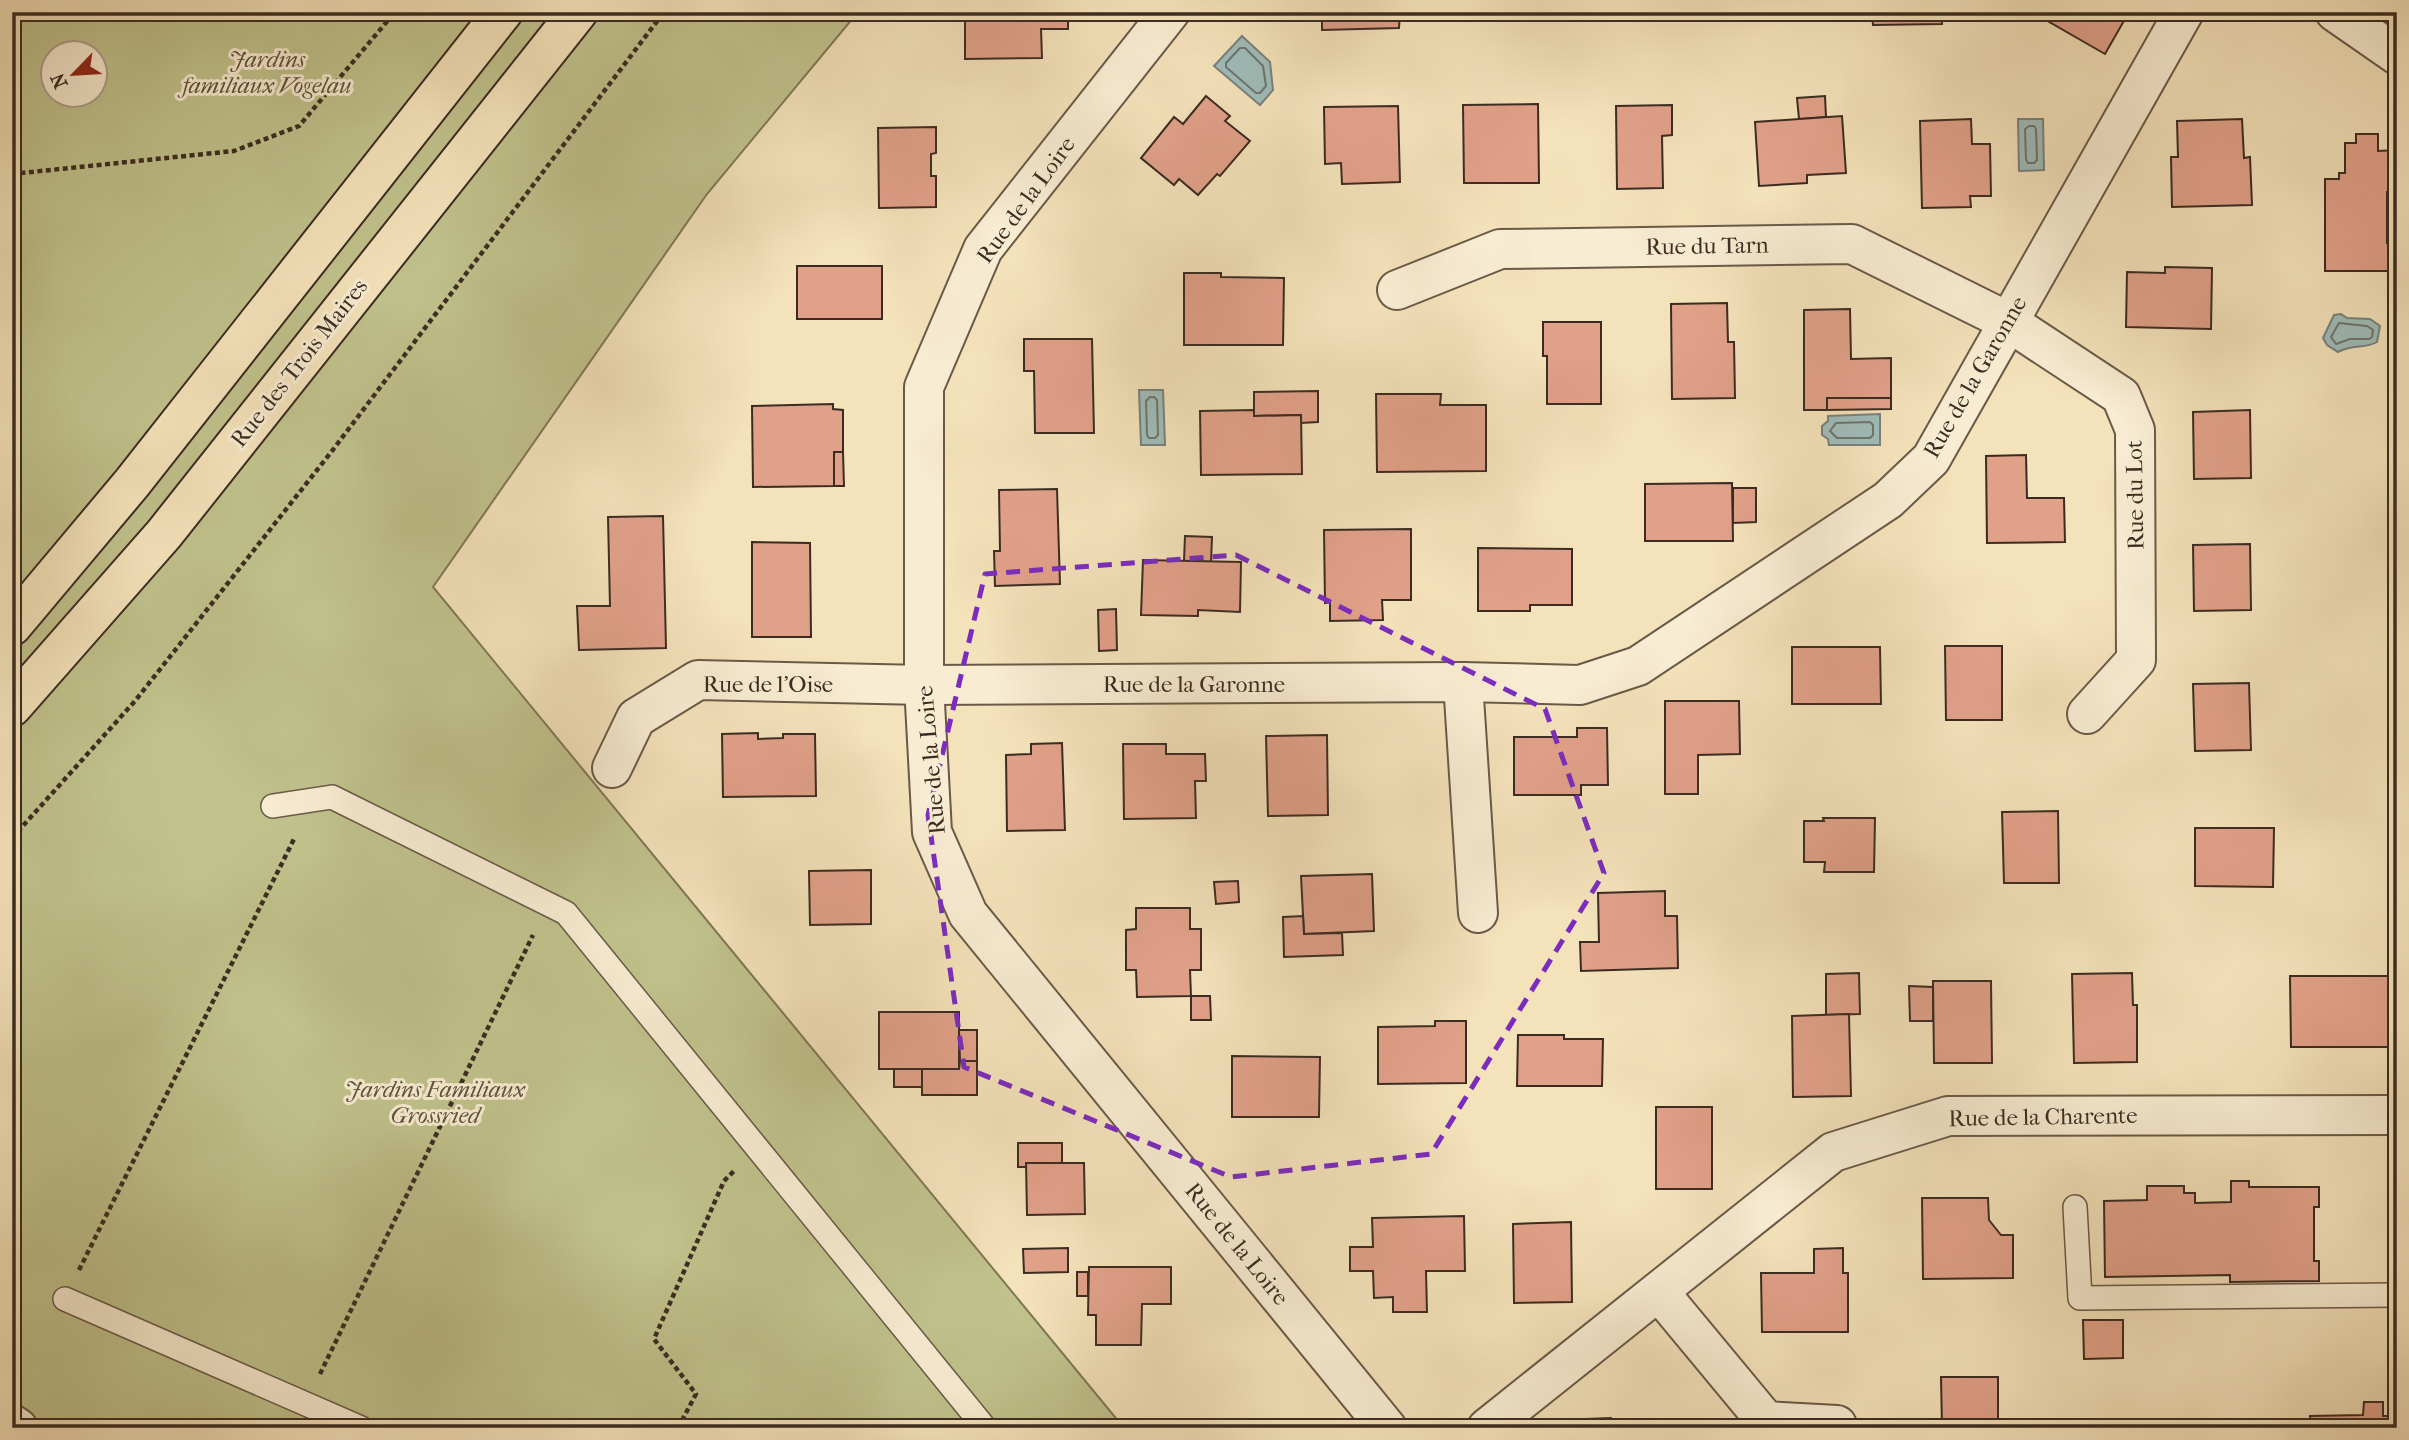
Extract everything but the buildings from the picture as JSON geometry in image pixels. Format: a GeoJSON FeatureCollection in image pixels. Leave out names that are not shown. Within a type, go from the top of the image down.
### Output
{"type":"FeatureCollection","features":[{"type":"Feature","properties":{"kind":"main road"},"geometry":{"type":"LineString","coordinates":[[12,626],[132,483],[503,12]]}},
{"type":"Feature","properties":{"kind":"main road","name":"Rue des Trois Maires"},"geometry":{"type":"LineString","coordinates":[[12,707],[164,534],[578,12]]}},
{"type":"Feature","properties":{"kind":"street","name":"Rue de la Loire"},"geometry":{"type":"LineString","coordinates":[[1170,12],[983,249],[924,387],[924,685],[932,832],[968,914],[1387,1428]]}},
{"type":"Feature","properties":{"kind":"street","name":"Rue de la Garonne"},"geometry":{"type":"LineString","coordinates":[[924,685],[1463,682],[1580,685],[1638,666],[1888,500],[1931,458],[2184,12]]}},
{"type":"Feature","properties":{"kind":"street"},"geometry":{"type":"LineString","coordinates":[[2335,12],[2397,55]]}},
{"type":"Feature","properties":{"kind":"street","name":"Rue du Tarn"},"geometry":{"type":"LineString","coordinates":[[1397,290],[1500,249],[1852,244],[2007,321]]}},
{"type":"Feature","properties":{"kind":"street","name":"Rue du Lot"},"geometry":{"type":"LineString","coordinates":[[2007,321],[2121,396],[2134,430],[2136,660],[2087,714]]}},
{"type":"Feature","properties":{"kind":"street","name":"Rue de l'Oise"},"geometry":{"type":"LineString","coordinates":[[611,768],[636,718],[698,680],[924,685]]}},
{"type":"Feature","properties":{"kind":"street"},"geometry":{"type":"LineString","coordinates":[[1463,682],[1478,913]]}},
{"type":"Feature","properties":{"kind":"street","name":"Rue de la Charente"},"geometry":{"type":"LineString","coordinates":[[1487,1428],[1833,1152],[1948,1116],[2397,1115]]}},
{"type":"Feature","properties":{"kind":"street"},"geometry":{"type":"LineString","coordinates":[[1660,1292],[1766,1421],[1837,1425]]}},
{"type":"Feature","properties":{"kind":"street"},"geometry":{"type":"LineString","coordinates":[[12,1424],[18,1428]]}},
{"type":"Feature","properties":{"kind":"lane"},"geometry":{"type":"LineString","coordinates":[[273,806],[332,797],[566,913],[985,1428]]}},
{"type":"Feature","properties":{"kind":"lane"},"geometry":{"type":"LineString","coordinates":[[2075,1207],[2080,1298],[2397,1294]]}},
{"type":"Feature","properties":{"kind":"lane"},"geometry":{"type":"LineString","coordinates":[[65,1299],[361,1428]]}},
{"type":"Feature","properties":{"kind":"path"},"geometry":{"type":"LineString","coordinates":[[12,174],[234,151],[299,126],[396,12]]}},
{"type":"Feature","properties":{"kind":"path"},"geometry":{"type":"LineString","coordinates":[[12,838],[135,701],[289,505],[664,12]]}},
{"type":"Feature","properties":{"kind":"path"},"geometry":{"type":"LineString","coordinates":[[65,1299],[313,800]]}},
{"type":"Feature","properties":{"kind":"path"},"geometry":{"type":"LineString","coordinates":[[306,1403],[548,904]]}},
{"type":"Feature","properties":{"kind":"path"},"geometry":{"type":"LineString","coordinates":[[678,1428],[696,1394],[654,1339],[724,1181],[756,1147]]}},
{"type":"Feature","properties":{"kind":"highlighted area"},"geometry":{"type":"Polygon","coordinates":[[[1236,555],[1545,709],[1604,873],[1431,1154],[1231,1177],[964,1067],[928,815],[985,574],[1236,555]]]}},
{"type":"Feature","properties":{"kind":"green space"},"geometry":{"type":"Polygon","coordinates":[[[12,12],[858,12],[707,194],[433,587],[1124,1428],[12,1428],[12,12]]]}},
{"type":"Feature","properties":{"kind":"water"},"geometry":{"type":"Polygon","coordinates":[[[1242,36],[1270,62],[1273,90],[1260,105],[1214,66],[1242,36]]]}},
{"type":"Feature","properties":{"kind":"water"},"geometry":{"type":"Polygon","coordinates":[[[2018,119],[2043,119],[2044,170],[2019,171],[2018,119]]]}},
{"type":"Feature","properties":{"kind":"water"},"geometry":{"type":"Polygon","coordinates":[[[2341,314],[2347,318],[2370,319],[2380,326],[2377,342],[2338,352],[2327,345],[2323,338],[2334,315],[2341,314]]]}},
{"type":"Feature","properties":{"kind":"water"},"geometry":{"type":"Polygon","coordinates":[[[1139,390],[1163,390],[1165,445],[1141,445],[1139,390]]]}},
{"type":"Feature","properties":{"kind":"water"},"geometry":{"type":"Polygon","coordinates":[[[1880,414],[1880,445],[1829,445],[1828,439],[1822,435],[1822,426],[1828,421],[1828,416],[1880,414]]]}},
{"type":"Feature","properties":{"kind":"park label","name":"Jardins familiaux Vogelau"},"geometry":{"type":"Point","coordinates":[267,72]}},
{"type":"Feature","properties":{"kind":"park label","name":"Jardins Familiaux Grossried"},"geometry":{"type":"Point","coordinates":[435,1102]}}]}
